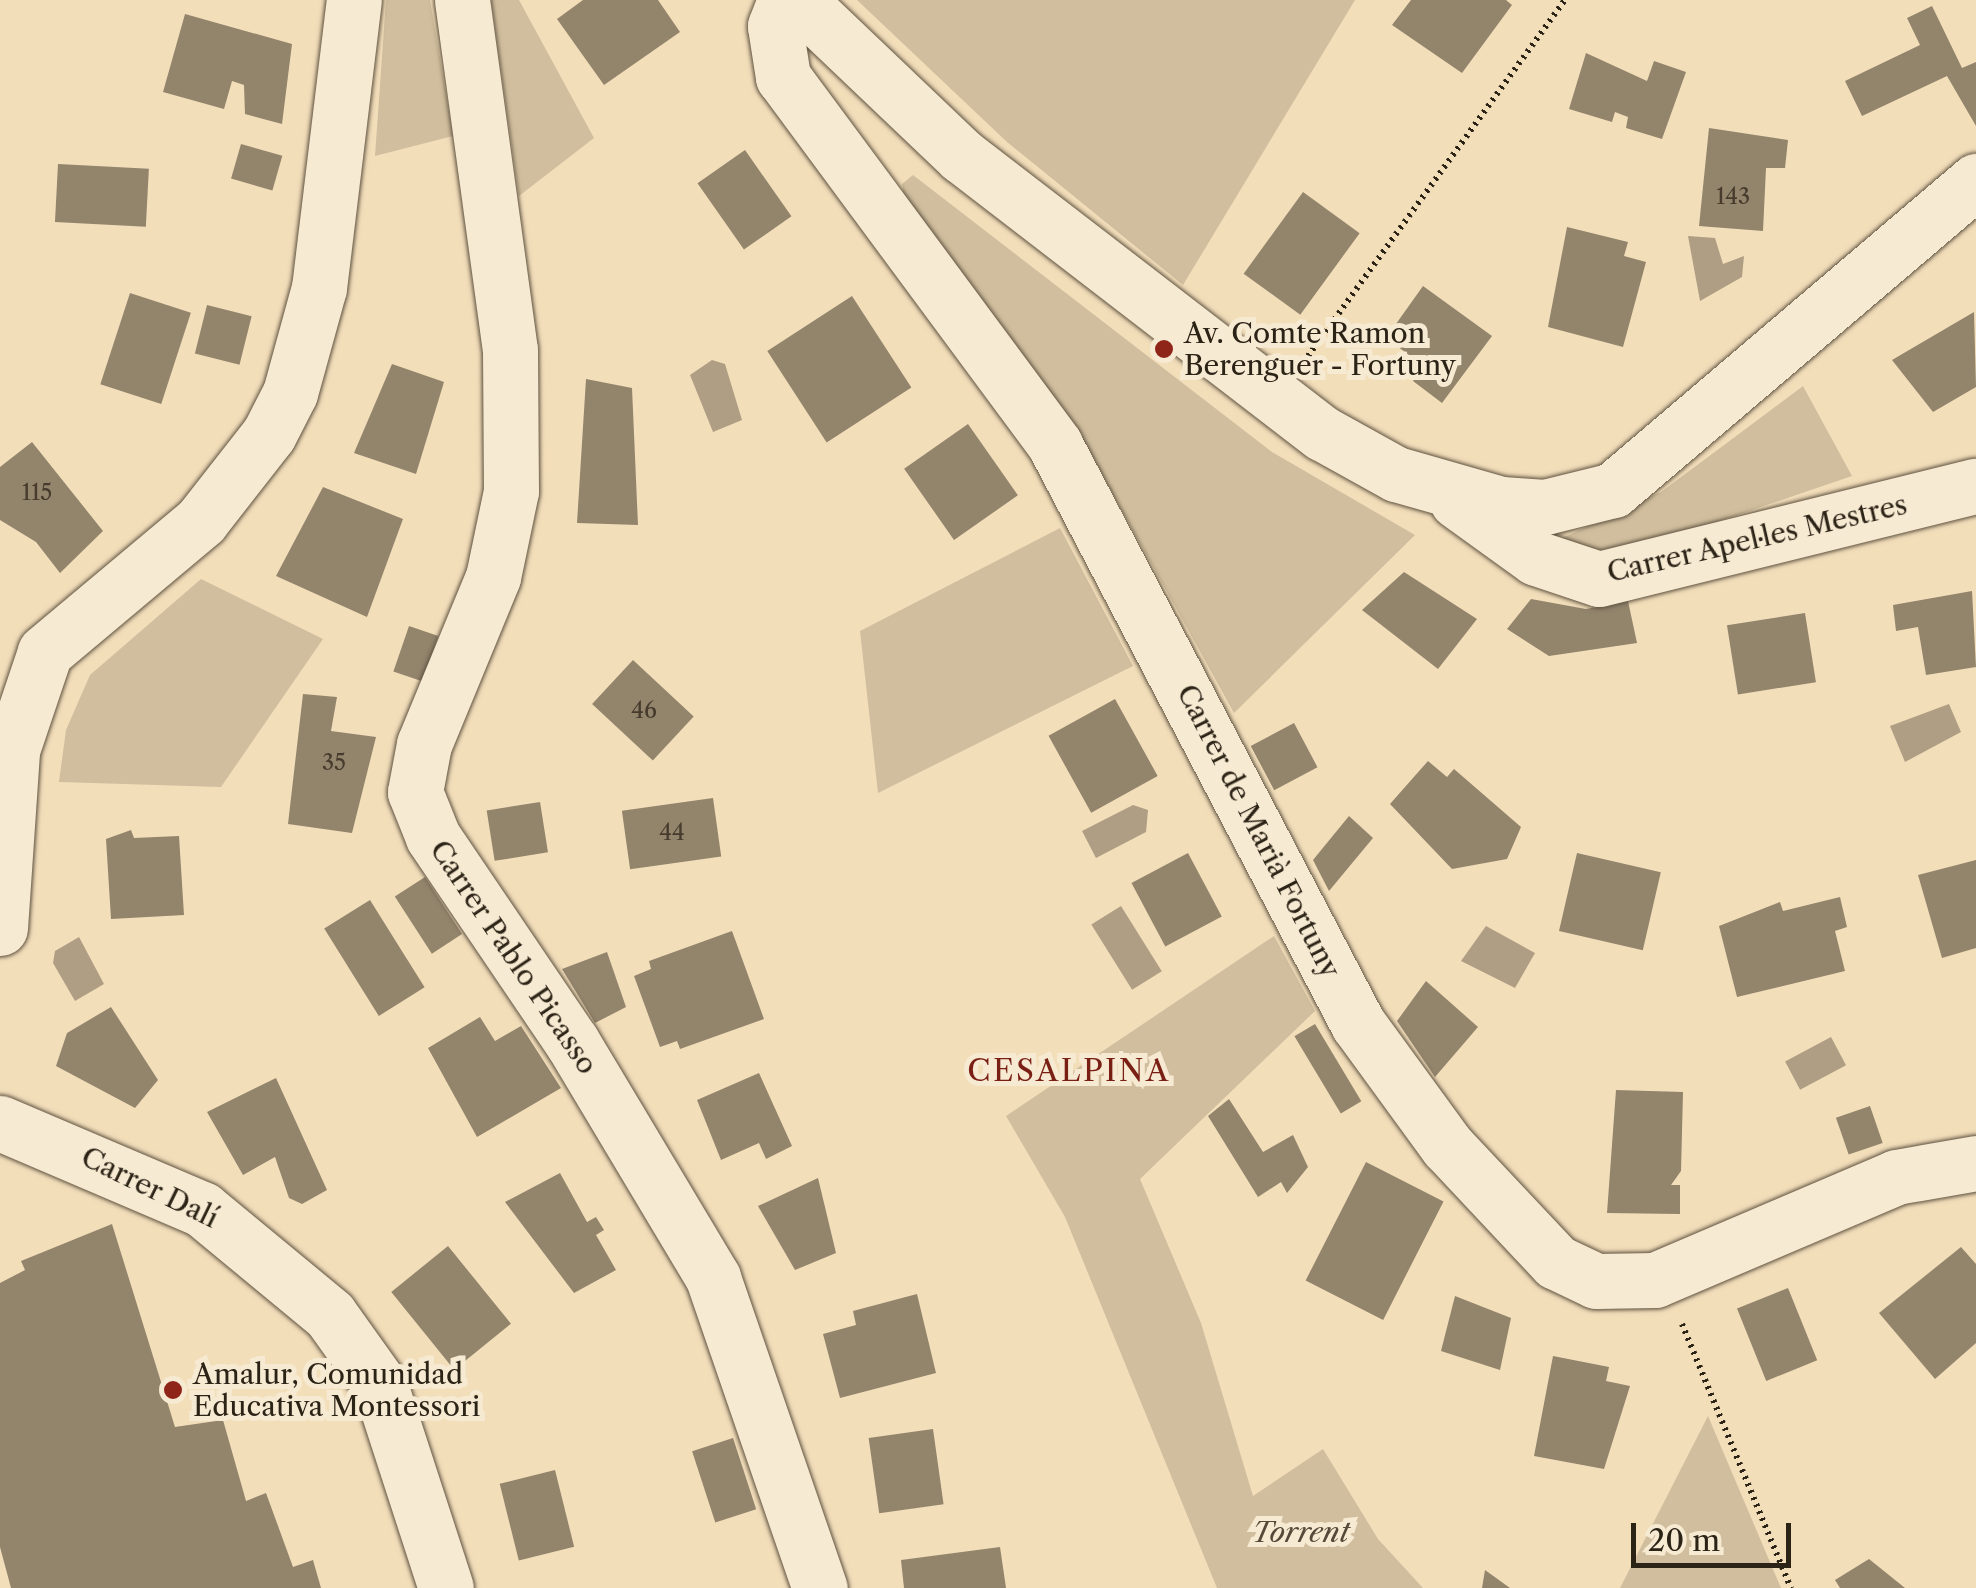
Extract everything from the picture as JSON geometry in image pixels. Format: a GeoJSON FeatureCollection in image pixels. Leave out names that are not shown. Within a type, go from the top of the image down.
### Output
{"type":"FeatureCollection","features":[{"type":"Feature","properties":{"kind":"street"},"geometry":{"type":"LineString","coordinates":[[0,928],[12,750],[45,652],[201,521],[270,434],[290,393],[319,288],[354,0]]}},
{"type":"Feature","properties":{"kind":"street","name":"Carrer Pablo Picasso"},"geometry":{"type":"LineString","coordinates":[[462,0],[510,350],[510,492],[493,577],[424,744],[415,792],[433,837],[572,1042],[713,1278],[820,1588]]}},
{"type":"Feature","properties":{"kind":"street","name":"Carrer de Marià Fortuny"},"geometry":{"type":"LineString","coordinates":[[786,0],[775,26],[783,77],[1055,445],[1358,1024],[1447,1146],[1556,1262],[1596,1282],[1655,1280],[1896,1177],[1976,1163]]}},
{"type":"Feature","properties":{"kind":"street"},"geometry":{"type":"LineString","coordinates":[[798,0],[962,156],[1277,399],[1396,474],[1442,490],[1545,507],[1613,490],[1976,181]]}},
{"type":"Feature","properties":{"kind":"street","name":"Carrer Apel·les Mestres"},"geometry":{"type":"LineString","coordinates":[[1442,490],[1536,558],[1599,579],[1976,486]]}},
{"type":"Feature","properties":{"kind":"street","name":"Carrer Dalí"},"geometry":{"type":"LineString","coordinates":[[0,1123],[202,1209],[330,1316],[380,1386],[446,1588]]}},
{"type":"Feature","properties":{"kind":"path"},"geometry":{"type":"LineString","coordinates":[[1277,399],[1565,0]]}},
{"type":"Feature","properties":{"kind":"path"},"geometry":{"type":"LineString","coordinates":[[1678,1313],[1792,1588]]}},
{"type":"Feature","properties":{"kind":"green space"},"geometry":{"type":"Polygon","coordinates":[[[386,0],[430,0],[453,136],[375,156],[386,0]]]}},
{"type":"Feature","properties":{"kind":"green space"},"geometry":{"type":"Polygon","coordinates":[[[491,0],[519,0],[594,138],[519,196],[491,0]]]}},
{"type":"Feature","properties":{"kind":"green space"},"geometry":{"type":"Polygon","coordinates":[[[857,0],[1355,0],[1183,285],[1007,142],[857,0]]]}},
{"type":"Feature","properties":{"kind":"green space"},"geometry":{"type":"Polygon","coordinates":[[[913,175],[1272,452],[1415,535],[1234,713],[1076,427],[905,203],[902,184],[913,175]]]}},
{"type":"Feature","properties":{"kind":"green space"},"geometry":{"type":"Polygon","coordinates":[[[1803,386],[1852,476],[1649,545],[1591,553],[1556,541],[1661,492],[1803,386]]]}},
{"type":"Feature","properties":{"kind":"green space"},"geometry":{"type":"Polygon","coordinates":[[[1060,528],[1133,666],[878,793],[860,631],[1060,528]]]}},
{"type":"Feature","properties":{"kind":"green space"},"geometry":{"type":"Polygon","coordinates":[[[201,579],[323,639],[221,787],[59,782],[66,730],[90,675],[201,579]]]}},
{"type":"Feature","properties":{"kind":"green space","name":"Torrent"},"geometry":{"type":"Polygon","coordinates":[[[1274,936],[1315,1011],[1140,1179],[1201,1323],[1253,1496],[1323,1449],[1378,1539],[1423,1588],[1217,1588],[1065,1217],[1006,1116],[1274,936]]]}},
{"type":"Feature","properties":{"kind":"green space"},"geometry":{"type":"Polygon","coordinates":[[[1708,1416],[1781,1588],[1620,1588],[1708,1416]]]}},
{"type":"Feature","properties":{"kind":"shaded area"},"geometry":{"type":"Polygon","coordinates":[[[1688,236],[1715,238],[1723,264],[1744,256],[1742,277],[1700,301],[1688,236]]]}},
{"type":"Feature","properties":{"kind":"shaded area"},"geometry":{"type":"Polygon","coordinates":[[[712,360],[725,364],[742,420],[713,432],[690,375],[712,360]]]}},
{"type":"Feature","properties":{"kind":"shaded area"},"geometry":{"type":"Polygon","coordinates":[[[1949,704],[1961,732],[1905,762],[1890,726],[1949,704]]]}},
{"type":"Feature","properties":{"kind":"shaded area"},"geometry":{"type":"Polygon","coordinates":[[[1133,805],[1148,810],[1146,832],[1096,858],[1082,831],[1133,805]]]}},
{"type":"Feature","properties":{"kind":"shaded area"},"geometry":{"type":"Polygon","coordinates":[[[1121,906],[1162,971],[1132,990],[1091,925],[1121,906]]]}},
{"type":"Feature","properties":{"kind":"shaded area"},"geometry":{"type":"Polygon","coordinates":[[[1486,926],[1535,953],[1515,988],[1461,961],[1486,926]]]}},
{"type":"Feature","properties":{"kind":"shaded area"},"geometry":{"type":"Polygon","coordinates":[[[79,937],[104,984],[75,1001],[53,963],[55,951],[79,937]]]}},
{"type":"Feature","properties":{"kind":"shaded area"},"geometry":{"type":"Polygon","coordinates":[[[1831,1037],[1846,1065],[1800,1090],[1785,1061],[1831,1037]]]}},
{"type":"Feature","properties":{"kind":"building"},"geometry":{"type":"Polygon","coordinates":[[[583,0],[658,0],[680,32],[604,85],[557,19],[583,0]]]}},
{"type":"Feature","properties":{"kind":"building"},"geometry":{"type":"Polygon","coordinates":[[[1411,0],[1506,0],[1512,5],[1462,73],[1392,25],[1411,0]]]}},
{"type":"Feature","properties":{"kind":"building"},"geometry":{"type":"Polygon","coordinates":[[[1932,6],[1962,68],[1976,62],[1976,126],[1947,76],[1862,116],[1845,81],[1920,45],[1907,18],[1932,6]]]}},
{"type":"Feature","properties":{"kind":"building"},"geometry":{"type":"Polygon","coordinates":[[[185,14],[292,44],[282,124],[245,114],[244,85],[232,81],[224,109],[163,92],[185,14]]]}},
{"type":"Feature","properties":{"kind":"building"},"geometry":{"type":"Polygon","coordinates":[[[1586,53],[1647,81],[1654,61],[1686,72],[1662,139],[1626,128],[1628,117],[1615,112],[1612,122],[1569,109],[1586,53]]]}},
{"type":"Feature","properties":{"kind":"building"},"geometry":{"type":"Polygon","coordinates":[[[1709,128],[1788,140],[1785,168],[1766,168],[1763,231],[1699,226],[1709,128]]]}},
{"type":"Feature","properties":{"kind":"building"},"geometry":{"type":"Polygon","coordinates":[[[241,144],[282,156],[272,190],[231,179],[241,144]]]}},
{"type":"Feature","properties":{"kind":"building"},"geometry":{"type":"Polygon","coordinates":[[[745,150],[791,216],[744,250],[697,183],[745,150]]]}},
{"type":"Feature","properties":{"kind":"building"},"geometry":{"type":"Polygon","coordinates":[[[58,164],[149,169],[146,227],[55,222],[58,164]]]}},
{"type":"Feature","properties":{"kind":"building"},"geometry":{"type":"Polygon","coordinates":[[[1303,192],[1360,233],[1300,315],[1244,274],[1303,192]]]}},
{"type":"Feature","properties":{"kind":"building"},"geometry":{"type":"Polygon","coordinates":[[[1567,227],[1628,242],[1624,256],[1646,262],[1623,347],[1548,327],[1567,227]]]}},
{"type":"Feature","properties":{"kind":"building"},"geometry":{"type":"Polygon","coordinates":[[[1423,286],[1492,336],[1442,403],[1413,381],[1424,366],[1386,338],[1423,286]]]}},
{"type":"Feature","properties":{"kind":"building"},"geometry":{"type":"Polygon","coordinates":[[[130,293],[191,313],[161,404],[100,384],[130,293]]]}},
{"type":"Feature","properties":{"kind":"building"},"geometry":{"type":"Polygon","coordinates":[[[852,296],[911,387],[827,442],[767,351],[852,296]]]}},
{"type":"Feature","properties":{"kind":"building"},"geometry":{"type":"Polygon","coordinates":[[[207,305],[252,316],[240,365],[195,354],[207,305]]]}},
{"type":"Feature","properties":{"kind":"building"},"geometry":{"type":"Polygon","coordinates":[[[1974,312],[1976,387],[1933,412],[1892,360],[1974,312]]]}},
{"type":"Feature","properties":{"kind":"building"},"geometry":{"type":"Polygon","coordinates":[[[392,364],[444,382],[416,474],[354,453],[392,364]]]}},
{"type":"Feature","properties":{"kind":"building"},"geometry":{"type":"Polygon","coordinates":[[[586,379],[632,388],[638,525],[577,523],[586,379]]]}},
{"type":"Feature","properties":{"kind":"building"},"geometry":{"type":"Polygon","coordinates":[[[968,424],[1018,495],[954,540],[904,469],[968,424]]]}},
{"type":"Feature","properties":{"kind":"building"},"geometry":{"type":"Polygon","coordinates":[[[32,442],[103,531],[60,573],[36,542],[0,520],[0,467],[32,442]]]}},
{"type":"Feature","properties":{"kind":"building"},"geometry":{"type":"Polygon","coordinates":[[[323,487],[403,519],[367,617],[276,576],[323,487]]]}},
{"type":"Feature","properties":{"kind":"building"},"geometry":{"type":"Polygon","coordinates":[[[1404,572],[1477,619],[1438,669],[1362,610],[1404,572]]]}},
{"type":"Feature","properties":{"kind":"building"},"geometry":{"type":"Polygon","coordinates":[[[1972,591],[1976,667],[1926,675],[1918,627],[1896,631],[1893,605],[1972,591]]]}},
{"type":"Feature","properties":{"kind":"building"},"geometry":{"type":"Polygon","coordinates":[[[1531,599],[1586,609],[1628,601],[1637,643],[1549,656],[1507,629],[1531,599]]]}},
{"type":"Feature","properties":{"kind":"building"},"geometry":{"type":"Polygon","coordinates":[[[1805,613],[1816,682],[1738,694],[1727,625],[1805,613]]]}},
{"type":"Feature","properties":{"kind":"building"},"geometry":{"type":"Polygon","coordinates":[[[409,626],[438,636],[423,681],[393,671],[409,626]]]}},
{"type":"Feature","properties":{"kind":"building"},"geometry":{"type":"Polygon","coordinates":[[[633,660],[694,717],[653,760],[592,704],[633,660]]]}},
{"type":"Feature","properties":{"kind":"building"},"geometry":{"type":"Polygon","coordinates":[[[303,694],[337,697],[331,731],[376,737],[352,833],[288,824],[303,694]]]}},
{"type":"Feature","properties":{"kind":"building"},"geometry":{"type":"Polygon","coordinates":[[[1115,699],[1158,776],[1091,813],[1049,736],[1115,699]]]}},
{"type":"Feature","properties":{"kind":"building"},"geometry":{"type":"Polygon","coordinates":[[[1294,723],[1317,767],[1274,790],[1251,746],[1294,723]]]}},
{"type":"Feature","properties":{"kind":"building"},"geometry":{"type":"Polygon","coordinates":[[[1428,761],[1447,777],[1454,769],[1521,827],[1507,859],[1452,869],[1390,804],[1428,761]]]}},
{"type":"Feature","properties":{"kind":"building"},"geometry":{"type":"Polygon","coordinates":[[[713,798],[721,856],[630,869],[622,811],[713,798]]]}},
{"type":"Feature","properties":{"kind":"building"},"geometry":{"type":"Polygon","coordinates":[[[540,802],[548,852],[495,861],[487,810],[540,802]]]}},
{"type":"Feature","properties":{"kind":"building"},"geometry":{"type":"Polygon","coordinates":[[[1349,816],[1373,838],[1329,891],[1313,860],[1349,816]]]}},
{"type":"Feature","properties":{"kind":"building"},"geometry":{"type":"Polygon","coordinates":[[[131,830],[134,838],[179,836],[184,915],[111,919],[106,839],[131,830]]]}},
{"type":"Feature","properties":{"kind":"building"},"geometry":{"type":"Polygon","coordinates":[[[1188,853],[1222,917],[1165,947],[1131,883],[1188,853]]]}},
{"type":"Feature","properties":{"kind":"building"},"geometry":{"type":"Polygon","coordinates":[[[1577,853],[1661,872],[1643,950],[1559,931],[1577,853]]]}},
{"type":"Feature","properties":{"kind":"building"},"geometry":{"type":"Polygon","coordinates":[[[1976,860],[1976,948],[1942,958],[1918,875],[1976,860]]]}},
{"type":"Feature","properties":{"kind":"building"},"geometry":{"type":"Polygon","coordinates":[[[425,877],[462,934],[432,954],[395,897],[425,877]]]}},
{"type":"Feature","properties":{"kind":"building"},"geometry":{"type":"Polygon","coordinates":[[[1840,897],[1847,927],[1835,931],[1845,971],[1737,997],[1719,926],[1780,902],[1783,911],[1840,897]]]}},
{"type":"Feature","properties":{"kind":"building"},"geometry":{"type":"Polygon","coordinates":[[[370,900],[425,987],[379,1016],[324,929],[370,900]]]}},
{"type":"Feature","properties":{"kind":"building"},"geometry":{"type":"Polygon","coordinates":[[[732,931],[764,1019],[680,1049],[677,1041],[660,1047],[634,976],[651,969],[649,961],[732,931]]]}},
{"type":"Feature","properties":{"kind":"building"},"geometry":{"type":"Polygon","coordinates":[[[607,952],[626,1007],[595,1023],[562,969],[607,952]]]}},
{"type":"Feature","properties":{"kind":"building"},"geometry":{"type":"Polygon","coordinates":[[[1426,981],[1478,1027],[1435,1077],[1397,1021],[1426,981]]]}},
{"type":"Feature","properties":{"kind":"building"},"geometry":{"type":"Polygon","coordinates":[[[111,1007],[158,1080],[135,1108],[56,1066],[67,1033],[111,1007]]]}},
{"type":"Feature","properties":{"kind":"building"},"geometry":{"type":"Polygon","coordinates":[[[480,1017],[495,1041],[521,1026],[561,1088],[477,1137],[428,1048],[480,1017]]]}},
{"type":"Feature","properties":{"kind":"building"},"geometry":{"type":"Polygon","coordinates":[[[1315,1024],[1361,1101],[1341,1114],[1294,1036],[1315,1024]]]}},
{"type":"Feature","properties":{"kind":"building"},"geometry":{"type":"Polygon","coordinates":[[[759,1073],[792,1146],[766,1159],[759,1143],[721,1160],[697,1100],[759,1073]]]}},
{"type":"Feature","properties":{"kind":"building"},"geometry":{"type":"Polygon","coordinates":[[[276,1078],[327,1190],[302,1204],[289,1198],[275,1157],[243,1175],[207,1112],[276,1078]]]}},
{"type":"Feature","properties":{"kind":"building"},"geometry":{"type":"Polygon","coordinates":[[[1616,1090],[1683,1092],[1681,1171],[1671,1185],[1680,1185],[1680,1214],[1607,1213],[1616,1090]]]}},
{"type":"Feature","properties":{"kind":"building"},"geometry":{"type":"Polygon","coordinates":[[[1229,1099],[1263,1152],[1293,1135],[1308,1167],[1287,1193],[1281,1182],[1258,1197],[1208,1116],[1229,1099]]]}},
{"type":"Feature","properties":{"kind":"building"},"geometry":{"type":"Polygon","coordinates":[[[1870,1106],[1883,1143],[1849,1155],[1836,1118],[1870,1106]]]}},
{"type":"Feature","properties":{"kind":"building"},"geometry":{"type":"Polygon","coordinates":[[[1366,1162],[1444,1201],[1383,1320],[1306,1281],[1366,1162]]]}},
{"type":"Feature","properties":{"kind":"building"},"geometry":{"type":"Polygon","coordinates":[[[560,1173],[587,1222],[596,1217],[604,1230],[596,1235],[616,1270],[574,1293],[505,1202],[560,1173]]]}},
{"type":"Feature","properties":{"kind":"building"},"geometry":{"type":"Polygon","coordinates":[[[818,1178],[836,1253],[795,1270],[758,1206],[818,1178]]]}},
{"type":"Feature","properties":{"kind":"building"},"geometry":{"type":"Polygon","coordinates":[[[112,1224],[175,1427],[223,1420],[246,1501],[266,1493],[293,1567],[313,1560],[321,1588],[11,1588],[0,1547],[0,1283],[25,1270],[21,1261],[112,1224]]]}},
{"type":"Feature","properties":{"kind":"building"},"geometry":{"type":"Polygon","coordinates":[[[448,1246],[511,1324],[454,1370],[391,1292],[448,1246]]]}},
{"type":"Feature","properties":{"kind":"building"},"geometry":{"type":"Polygon","coordinates":[[[1961,1247],[1976,1264],[1976,1343],[1935,1379],[1879,1313],[1961,1247]]]}},
{"type":"Feature","properties":{"kind":"building"},"geometry":{"type":"Polygon","coordinates":[[[1788,1288],[1817,1360],[1766,1381],[1737,1309],[1788,1288]]]}},
{"type":"Feature","properties":{"kind":"building"},"geometry":{"type":"Polygon","coordinates":[[[917,1294],[936,1373],[840,1398],[823,1334],[856,1325],[853,1311],[917,1294]]]}},
{"type":"Feature","properties":{"kind":"building"},"geometry":{"type":"Polygon","coordinates":[[[1455,1296],[1511,1318],[1500,1370],[1441,1351],[1455,1296]]]}},
{"type":"Feature","properties":{"kind":"building"},"geometry":{"type":"Polygon","coordinates":[[[1553,1356],[1609,1367],[1606,1381],[1630,1386],[1604,1469],[1534,1456],[1553,1356]]]}},
{"type":"Feature","properties":{"kind":"building"},"geometry":{"type":"Polygon","coordinates":[[[933,1429],[944,1504],[879,1513],[869,1438],[933,1429]]]}},
{"type":"Feature","properties":{"kind":"building"},"geometry":{"type":"Polygon","coordinates":[[[733,1438],[756,1509],[715,1523],[692,1451],[733,1438]]]}},
{"type":"Feature","properties":{"kind":"building"},"geometry":{"type":"Polygon","coordinates":[[[555,1470],[574,1547],[519,1560],[500,1484],[555,1470]]]}},
{"type":"Feature","properties":{"kind":"building"},"geometry":{"type":"Polygon","coordinates":[[[1000,1547],[1006,1588],[904,1588],[901,1560],[1000,1547]]]}},
{"type":"Feature","properties":{"kind":"building"},"geometry":{"type":"Polygon","coordinates":[[[1869,1559],[1905,1588],[1840,1588],[1835,1580],[1869,1559]]]}},
{"type":"Feature","properties":{"kind":"building"},"geometry":{"type":"Polygon","coordinates":[[[1485,1570],[1510,1588],[1482,1588],[1485,1570]]]}},
{"type":"Feature","properties":{"kind":"place","name":"Av. Comte Ramon Berenguer - Fortuny"},"geometry":{"type":"Point","coordinates":[1164,349]}},
{"type":"Feature","properties":{"kind":"place","name":"Amalur, Comunidad Educativa Montessori"},"geometry":{"type":"Point","coordinates":[173,1390]}},
{"type":"Feature","properties":{"kind":"district","name":"CESALPINA"},"geometry":{"type":"Point","coordinates":[1069,1071]}}]}
